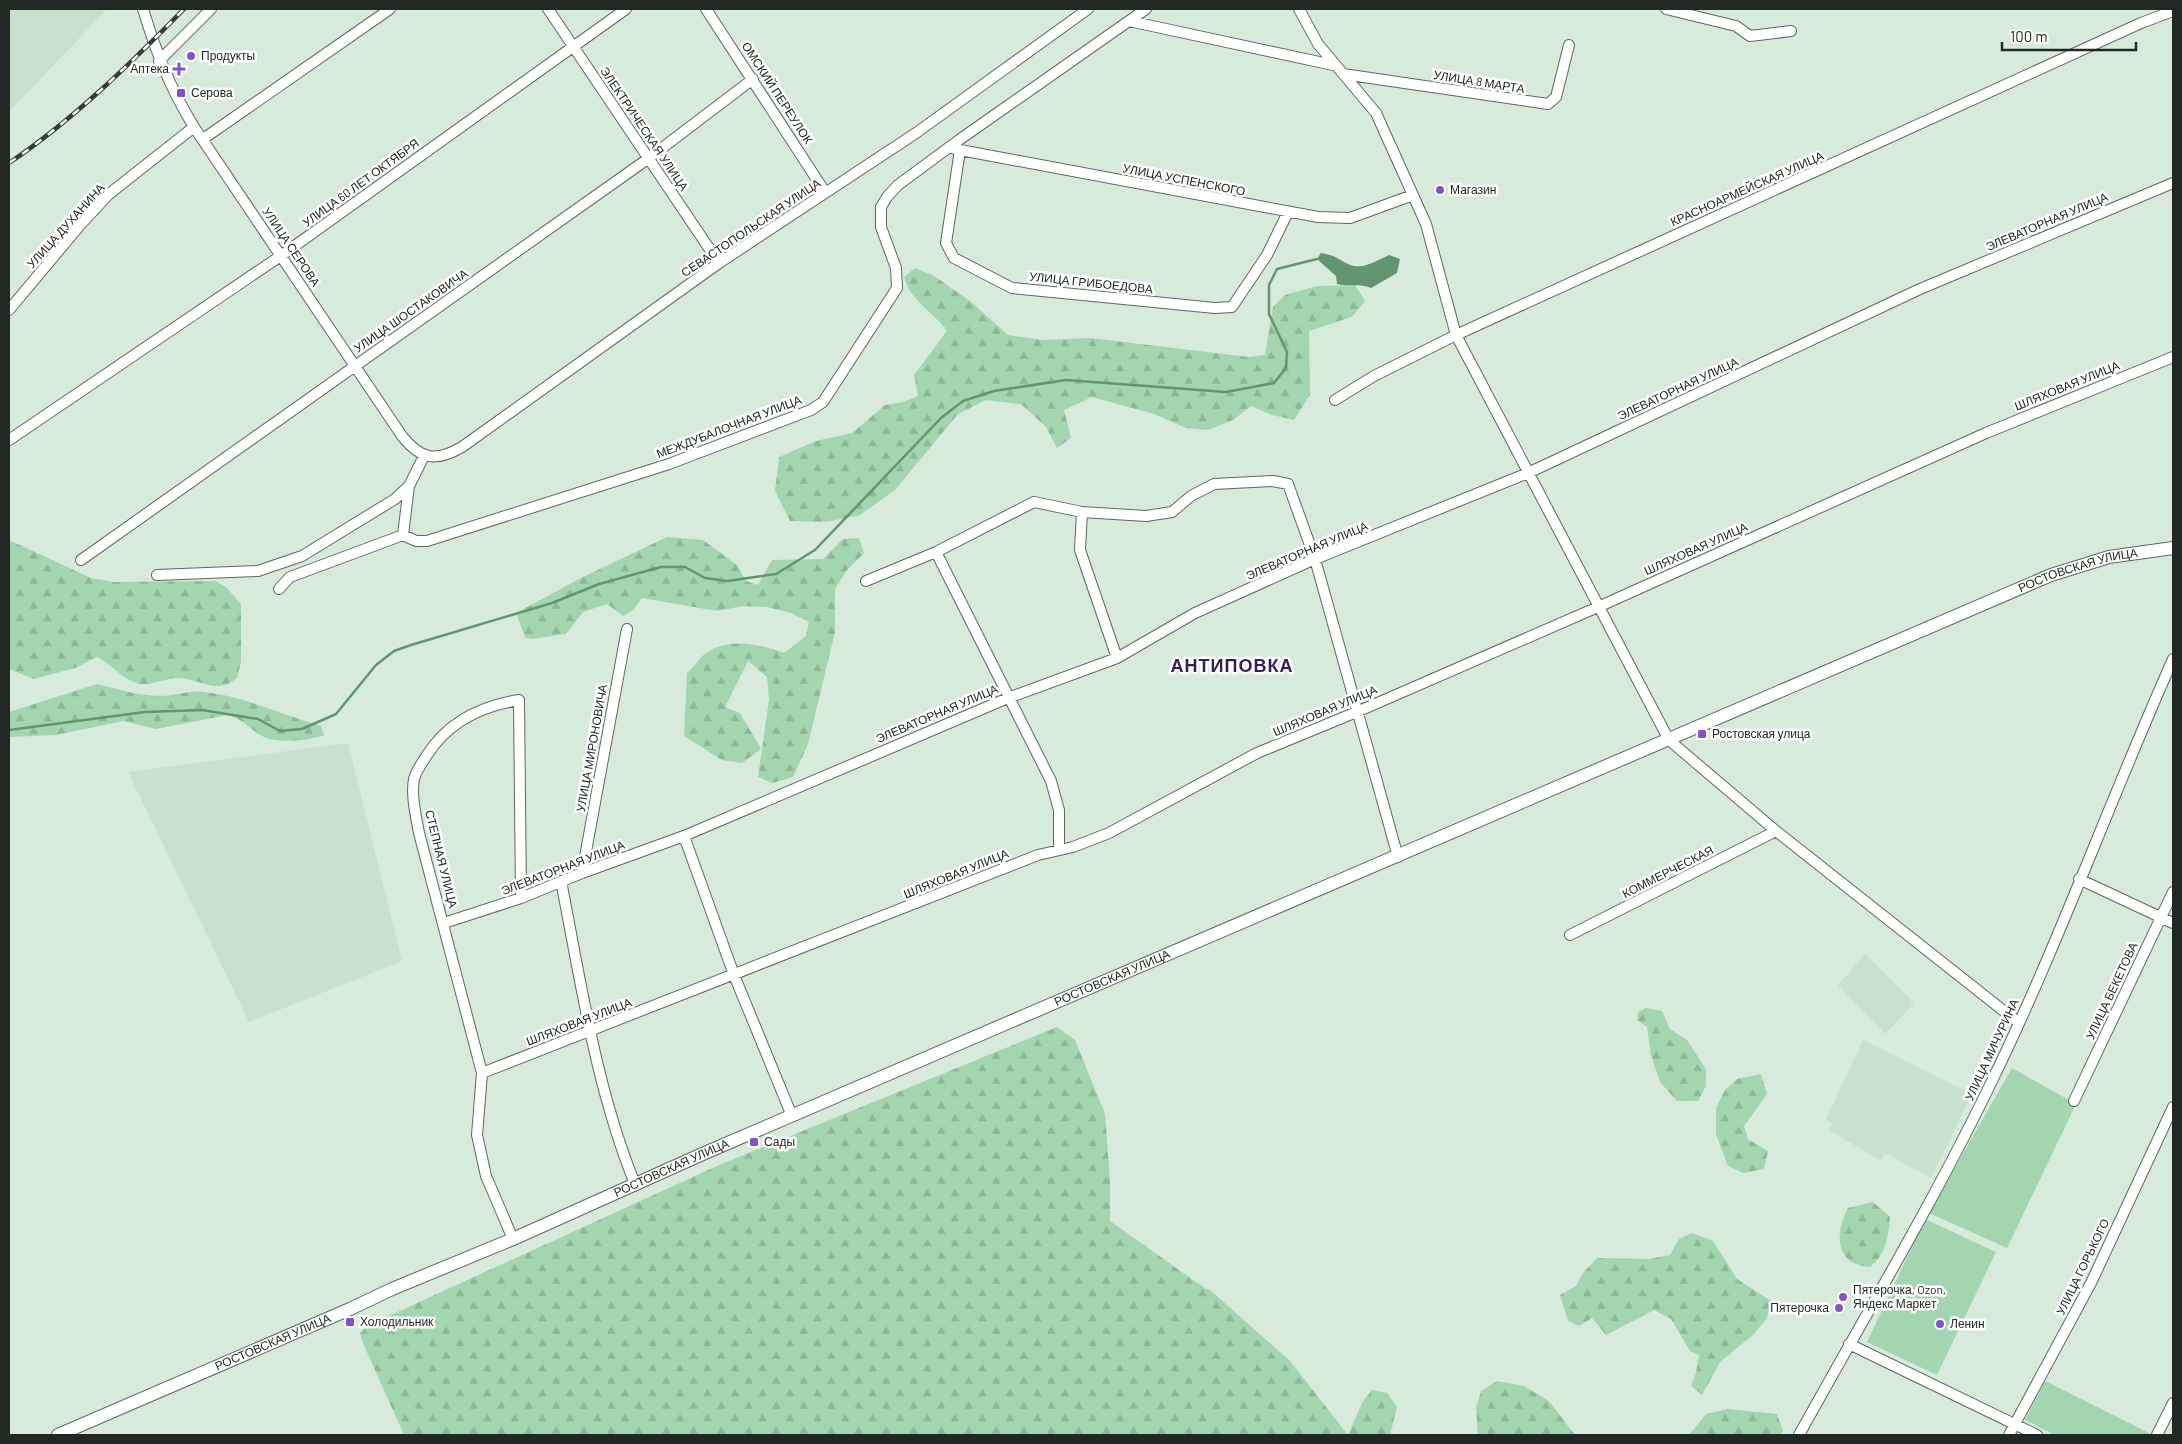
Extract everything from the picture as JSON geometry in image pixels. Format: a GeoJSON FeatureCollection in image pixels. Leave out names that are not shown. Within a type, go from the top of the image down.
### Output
{"type":"FeatureCollection","features":[{"type":"Feature","properties":{"kind":"main road","name":"РОСТОВСКАЯ УЛИЦА"},"geometry":{"type":"LineString","coordinates":[[58,1435],[350,1309],[392,1288],[513,1239],[792,1116],[2066,569],[2109,557],[2173,548]]}},
{"type":"Feature","properties":{"kind":"street","name":"УЛИЦА СЕРОВА"},"geometry":{"type":"LineString","coordinates":[[142,9],[159,61],[194,127],[282,255],[354,367],[402,436],[414,449],[424,456]]}},
{"type":"Feature","properties":{"kind":"street"},"geometry":{"type":"LineString","coordinates":[[159,61],[211,9]]}},
{"type":"Feature","properties":{"kind":"street"},"geometry":{"type":"LineString","coordinates":[[203,139],[390,9]]}},
{"type":"Feature","properties":{"kind":"street","name":"ЭЛЕКТРИЧЕСКАЯ УЛИЦА"},"geometry":{"type":"LineString","coordinates":[[548,9],[719,263]]}},
{"type":"Feature","properties":{"kind":"street","name":"УЛИЦА 60 ЛЕТ ОКТЯБРЯ"},"geometry":{"type":"LineString","coordinates":[[9,440],[282,255],[626,9]]}},
{"type":"Feature","properties":{"kind":"street","name":"ОМСКИЙ ПЕРЕУЛОК"},"geometry":{"type":"LineString","coordinates":[[706,9],[825,192]]}},
{"type":"Feature","properties":{"kind":"street","name":"СЕВАСТОПОЛЬСКАЯ УЛИЦА"},"geometry":{"type":"LineString","coordinates":[[424,456],[442,456],[462,447],[719,263],[916,133],[1088,9]]}},
{"type":"Feature","properties":{"kind":"street","name":"МЕЖДУБАЛОЧНАЯ УЛИЦА"},"geometry":{"type":"LineString","coordinates":[[403,535],[416,541],[427,541],[669,464],[811,410],[823,402],[897,288],[896,268],[881,227],[881,207],[898,185],[1146,9]]}},
{"type":"Feature","properties":{"kind":"street"},"geometry":{"type":"LineString","coordinates":[[1300,9],[1318,44],[1333,65],[1376,113],[1426,224],[1456,335],[1669,740],[1776,831],[2019,1024]]}},
{"type":"Feature","properties":{"kind":"street"},"geometry":{"type":"LineString","coordinates":[[1666,9],[1736,26],[1750,36],[1790,31]]}},
{"type":"Feature","properties":{"kind":"street","name":"КРАСНОАРМЕЙСКАЯ УЛИЦА"},"geometry":{"type":"LineString","coordinates":[[1335,400],[1374,376],[1456,335],[2173,11]]}},
{"type":"Feature","properties":{"kind":"street"},"geometry":{"type":"LineString","coordinates":[[1130,21],[1333,65]]}},
{"type":"Feature","properties":{"kind":"street","name":"УЛИЦА 8 МАРТА"},"geometry":{"type":"LineString","coordinates":[[1343,74],[1548,104],[1556,98],[1569,45]]}},
{"type":"Feature","properties":{"kind":"street","name":"УЛИЦА ШОСТАКОВИЧА"},"geometry":{"type":"LineString","coordinates":[[80,560],[649,158],[753,79]]}},
{"type":"Feature","properties":{"kind":"street","name":"УЛИЦА ДУХАНИНА"},"geometry":{"type":"LineString","coordinates":[[9,310],[109,194],[194,127]]}},
{"type":"Feature","properties":{"kind":"street","name":"УЛИЦА УСПЕНСКОГО"},"geometry":{"type":"LineString","coordinates":[[949,148],[1318,218],[1350,218],[1413,195]]}},
{"type":"Feature","properties":{"kind":"street","name":"УЛИЦА ГРИБОЕДОВА"},"geometry":{"type":"LineString","coordinates":[[960,150],[946,243],[954,258],[1012,288],[1215,308],[1232,307],[1267,255],[1288,212]]}},
{"type":"Feature","properties":{"kind":"street","name":"ЭЛЕВАТОРНАЯ УЛИЦА"},"geometry":{"type":"LineString","coordinates":[[444,923],[520,898],[684,836],[1008,698],[1117,658],[1195,613],[1315,559],[1528,473],[1920,289],[2173,183]]}},
{"type":"Feature","properties":{"kind":"street","name":"ШЛЯХОВАЯ УЛИЦА"},"geometry":{"type":"LineString","coordinates":[[482,1074],[1038,855],[1086,843],[1109,833],[1257,752],[1359,711],[1598,607],[1986,433],[2173,357]]}},
{"type":"Feature","properties":{"kind":"street"},"geometry":{"type":"LineString","coordinates":[[157,575],[258,571],[302,556],[395,499],[408,486],[424,456]]}},
{"type":"Feature","properties":{"kind":"street"},"geometry":{"type":"LineString","coordinates":[[866,581],[936,552],[1028,503],[1042,502],[1082,512],[1146,516],[1172,512],[1191,496],[1214,484],[1281,481],[1291,488],[1315,559],[1398,856]]}},
{"type":"Feature","properties":{"kind":"street"},"geometry":{"type":"LineString","coordinates":[[278,589],[290,577],[403,535],[408,486]]}},
{"type":"Feature","properties":{"kind":"street"},"geometry":{"type":"LineString","coordinates":[[1082,512],[1080,550],[1117,658]]}},
{"type":"Feature","properties":{"kind":"street"},"geometry":{"type":"LineString","coordinates":[[936,552],[1051,781],[1058,810],[1059,850]]}},
{"type":"Feature","properties":{"kind":"street","name":"УЛИЦА МИРОНОВИЧА"},"geometry":{"type":"LineString","coordinates":[[582,873],[627,629]]}},
{"type":"Feature","properties":{"kind":"street","name":"УЛИЦА МИЧУРИНА"},"geometry":{"type":"LineString","coordinates":[[1799,1435],[1936,1188],[1989,1087],[2019,1024],[2079,879],[2170,674],[2173,659]]}},
{"type":"Feature","properties":{"kind":"street","name":"СТЕПНАЯ УЛИЦА"},"geometry":{"type":"LineString","coordinates":[[513,1239],[486,1176],[477,1135],[482,1074],[419,833],[415,810],[414,779],[419,767],[438,738],[452,725],[483,709],[519,700],[520,898]]}},
{"type":"Feature","properties":{"kind":"street","name":"КОММЕРЧЕСКАЯ"},"geometry":{"type":"LineString","coordinates":[[1570,935],[1776,831]]}},
{"type":"Feature","properties":{"kind":"street"},"geometry":{"type":"LineString","coordinates":[[684,836],[734,975],[792,1116]]}},
{"type":"Feature","properties":{"kind":"street"},"geometry":{"type":"LineString","coordinates":[[2079,879],[2173,923]]}},
{"type":"Feature","properties":{"kind":"street"},"geometry":{"type":"LineString","coordinates":[[562,881],[590,1031],[619,1145],[635,1184]]}},
{"type":"Feature","properties":{"kind":"street","name":"УЛИЦА БЕКЕТОВА"},"geometry":{"type":"LineString","coordinates":[[2074,1101],[2173,892]]}},
{"type":"Feature","properties":{"kind":"street","name":"УЛИЦА ГОРЬКОГО"},"geometry":{"type":"LineString","coordinates":[[2009,1435],[2091,1283],[2173,1107]]}},
{"type":"Feature","properties":{"kind":"street"},"geometry":{"type":"LineString","coordinates":[[1849,1344],[2037,1435]]}},
{"type":"Feature","properties":{"kind":"street"},"geometry":{"type":"LineString","coordinates":[[2157,1435],[2173,1403]]}},
{"type":"Feature","properties":{"kind":"shaded area"},"geometry":{"type":"Polygon","coordinates":[[[9,9],[107,9],[9,112],[9,9]]]}},
{"type":"Feature","properties":{"kind":"shaded area"},"geometry":{"type":"Polygon","coordinates":[[[1321,253],[1355,266],[1370,264],[1389,255],[1400,259],[1397,273],[1371,288],[1337,284],[1336,276],[1317,259],[1321,253]]]}},
{"type":"Feature","properties":{"kind":"shaded area"},"geometry":{"type":"Polygon","coordinates":[[[348,743],[402,961],[249,1022],[128,772],[348,743]]]}},
{"type":"Feature","properties":{"kind":"shaded area"},"geometry":{"type":"Polygon","coordinates":[[[1865,954],[1914,1003],[1885,1034],[1838,985],[1865,954]]]}},
{"type":"Feature","properties":{"kind":"shaded area"},"geometry":{"type":"Polygon","coordinates":[[[1863,1040],[1972,1094],[1931,1178],[1885,1153],[1881,1161],[1829,1130],[1832,1124],[1826,1119],[1863,1040]]]}},
{"type":"Feature","properties":{"kind":"green space"},"geometry":{"type":"Polygon","coordinates":[[[915,268],[934,276],[970,301],[1008,335],[1043,340],[1090,338],[1249,357],[1265,355],[1273,307],[1285,295],[1317,286],[1355,285],[1365,301],[1352,317],[1309,331],[1310,395],[1294,420],[1272,415],[1251,406],[1233,420],[1208,430],[1186,428],[1154,414],[1092,397],[1064,410],[1071,438],[1057,448],[1046,427],[1021,404],[986,400],[958,414],[895,490],[860,515],[826,522],[790,521],[775,491],[779,457],[816,441],[852,433],[885,405],[903,402],[918,396],[914,375],[947,331],[911,293],[904,277],[915,268]]]}},
{"type":"Feature","properties":{"kind":"green space"},"geometry":{"type":"Polygon","coordinates":[[[667,537],[703,540],[737,565],[746,581],[758,585],[772,560],[823,559],[843,539],[859,538],[864,553],[847,570],[835,589],[835,632],[808,744],[793,777],[772,783],[758,777],[769,700],[767,677],[748,661],[725,707],[740,713],[761,749],[742,763],[722,760],[684,736],[687,673],[706,653],[725,645],[755,645],[784,653],[806,636],[809,622],[791,613],[767,607],[743,606],[717,611],[642,598],[633,610],[623,616],[607,604],[583,612],[566,634],[532,639],[525,637],[516,613],[583,577],[667,537]]]}},
{"type":"Feature","properties":{"kind":"green space"},"geometry":{"type":"Polygon","coordinates":[[[9,540],[91,578],[113,582],[215,581],[226,587],[241,604],[241,662],[237,678],[222,686],[208,685],[178,678],[140,684],[122,676],[97,657],[75,668],[34,679],[9,669],[9,540]]]}},
{"type":"Feature","properties":{"kind":"green space"},"geometry":{"type":"Polygon","coordinates":[[[97,684],[153,696],[197,692],[233,697],[321,726],[324,735],[302,740],[275,740],[262,736],[238,719],[228,715],[156,729],[123,721],[56,735],[9,737],[9,712],[97,684]]]}},
{"type":"Feature","properties":{"kind":"green space"},"geometry":{"type":"Polygon","coordinates":[[[1646,1008],[1662,1011],[1670,1029],[1687,1040],[1706,1069],[1706,1086],[1698,1101],[1677,1101],[1660,1082],[1651,1055],[1647,1027],[1637,1020],[1638,1012],[1646,1008]]]}},
{"type":"Feature","properties":{"kind":"green space"},"geometry":{"type":"Polygon","coordinates":[[[1057,1027],[1075,1040],[1105,1114],[1110,1180],[1110,1221],[1206,1289],[1209,1289],[1290,1361],[1348,1435],[404,1435],[362,1341],[360,1333],[369,1325],[719,1165],[1057,1027]]]}},
{"type":"Feature","properties":{"kind":"green space"},"geometry":{"type":"Polygon","coordinates":[[[2012,1068],[2076,1104],[2007,1248],[1929,1213],[2012,1068]]]}},
{"type":"Feature","properties":{"kind":"green space"},"geometry":{"type":"Polygon","coordinates":[[[1761,1074],[1767,1094],[1744,1126],[1748,1139],[1768,1151],[1764,1169],[1743,1173],[1728,1166],[1716,1134],[1716,1108],[1725,1090],[1737,1079],[1761,1074]]]}},
{"type":"Feature","properties":{"kind":"green space"},"geometry":{"type":"Polygon","coordinates":[[[1873,1202],[1890,1217],[1883,1251],[1870,1267],[1858,1265],[1844,1254],[1840,1237],[1841,1227],[1848,1208],[1873,1202]]]}},
{"type":"Feature","properties":{"kind":"green space"},"geometry":{"type":"Polygon","coordinates":[[[1925,1219],[1996,1252],[1937,1375],[1867,1342],[1925,1219]]]}},
{"type":"Feature","properties":{"kind":"green space"},"geometry":{"type":"Polygon","coordinates":[[[1692,1233],[1713,1241],[1737,1279],[1771,1301],[1767,1318],[1753,1335],[1720,1362],[1702,1395],[1691,1386],[1696,1373],[1699,1355],[1690,1351],[1671,1319],[1654,1310],[1606,1335],[1592,1318],[1579,1326],[1568,1321],[1560,1295],[1576,1286],[1583,1273],[1597,1258],[1649,1259],[1670,1255],[1679,1239],[1692,1233]]]}},
{"type":"Feature","properties":{"kind":"green space"},"geometry":{"type":"Polygon","coordinates":[[[1497,1381],[1524,1386],[1549,1401],[1575,1435],[1478,1435],[1476,1408],[1481,1391],[1497,1381]]]}},
{"type":"Feature","properties":{"kind":"green space"},"geometry":{"type":"Polygon","coordinates":[[[2045,1381],[2153,1435],[2055,1435],[2025,1420],[2045,1381]]]}},
{"type":"Feature","properties":{"kind":"green space"},"geometry":{"type":"Polygon","coordinates":[[[1372,1390],[1387,1393],[1397,1407],[1390,1435],[1348,1435],[1363,1401],[1372,1390]]]}},
{"type":"Feature","properties":{"kind":"green space"},"geometry":{"type":"Polygon","coordinates":[[[1727,1409],[1777,1414],[1783,1431],[1780,1435],[1689,1435],[1706,1414],[1727,1409]]]}},
{"type":"Feature","properties":{"kind":"waterway"},"geometry":{"type":"LineString","coordinates":[[9,730],[145,712],[202,710],[258,719],[280,731],[302,729],[336,714],[376,665],[394,651],[411,645],[552,603],[599,584],[661,567],[685,567],[705,578],[727,581],[776,574],[815,550],[941,418],[963,401],[994,391],[1066,380],[1226,392],[1274,383],[1286,368],[1287,352],[1269,314],[1269,285],[1277,269],[1317,259]]}},
{"type":"Feature","properties":{"kind":"railway"},"geometry":{"type":"LineString","coordinates":[[9,163],[56,129],[78,110],[122,71],[184,9]]}},
{"type":"Feature","properties":{"kind":"place","name":"Продукты"},"geometry":{"type":"Point","coordinates":[191,56]}},
{"type":"Feature","properties":{"kind":"place","name":"Аптека"},"geometry":{"type":"Point","coordinates":[179,69]}},
{"type":"Feature","properties":{"kind":"place","name":"Серова"},"geometry":{"type":"Point","coordinates":[181,93]}},
{"type":"Feature","properties":{"kind":"place","name":"Магазин"},"geometry":{"type":"Point","coordinates":[1440,190]}},
{"type":"Feature","properties":{"kind":"place","name":"Ростовская улица"},"geometry":{"type":"Point","coordinates":[1702,734]}},
{"type":"Feature","properties":{"kind":"place","name":"Сады"},"geometry":{"type":"Point","coordinates":[754,1142]}},
{"type":"Feature","properties":{"kind":"place","name":"Пятерочка, Ozon, Яндекс Маркет"},"geometry":{"type":"Point","coordinates":[1843,1297]}},
{"type":"Feature","properties":{"kind":"place","name":"Пятерочка"},"geometry":{"type":"Point","coordinates":[1839,1308]}},
{"type":"Feature","properties":{"kind":"place","name":"Холодильник"},"geometry":{"type":"Point","coordinates":[350,1322]}},
{"type":"Feature","properties":{"kind":"place","name":"Ленин"},"geometry":{"type":"Point","coordinates":[1940,1324]}},
{"type":"Feature","properties":{"kind":"district","name":"АНТИПОВКА"},"geometry":{"type":"Point","coordinates":[1232,666]}}]}
